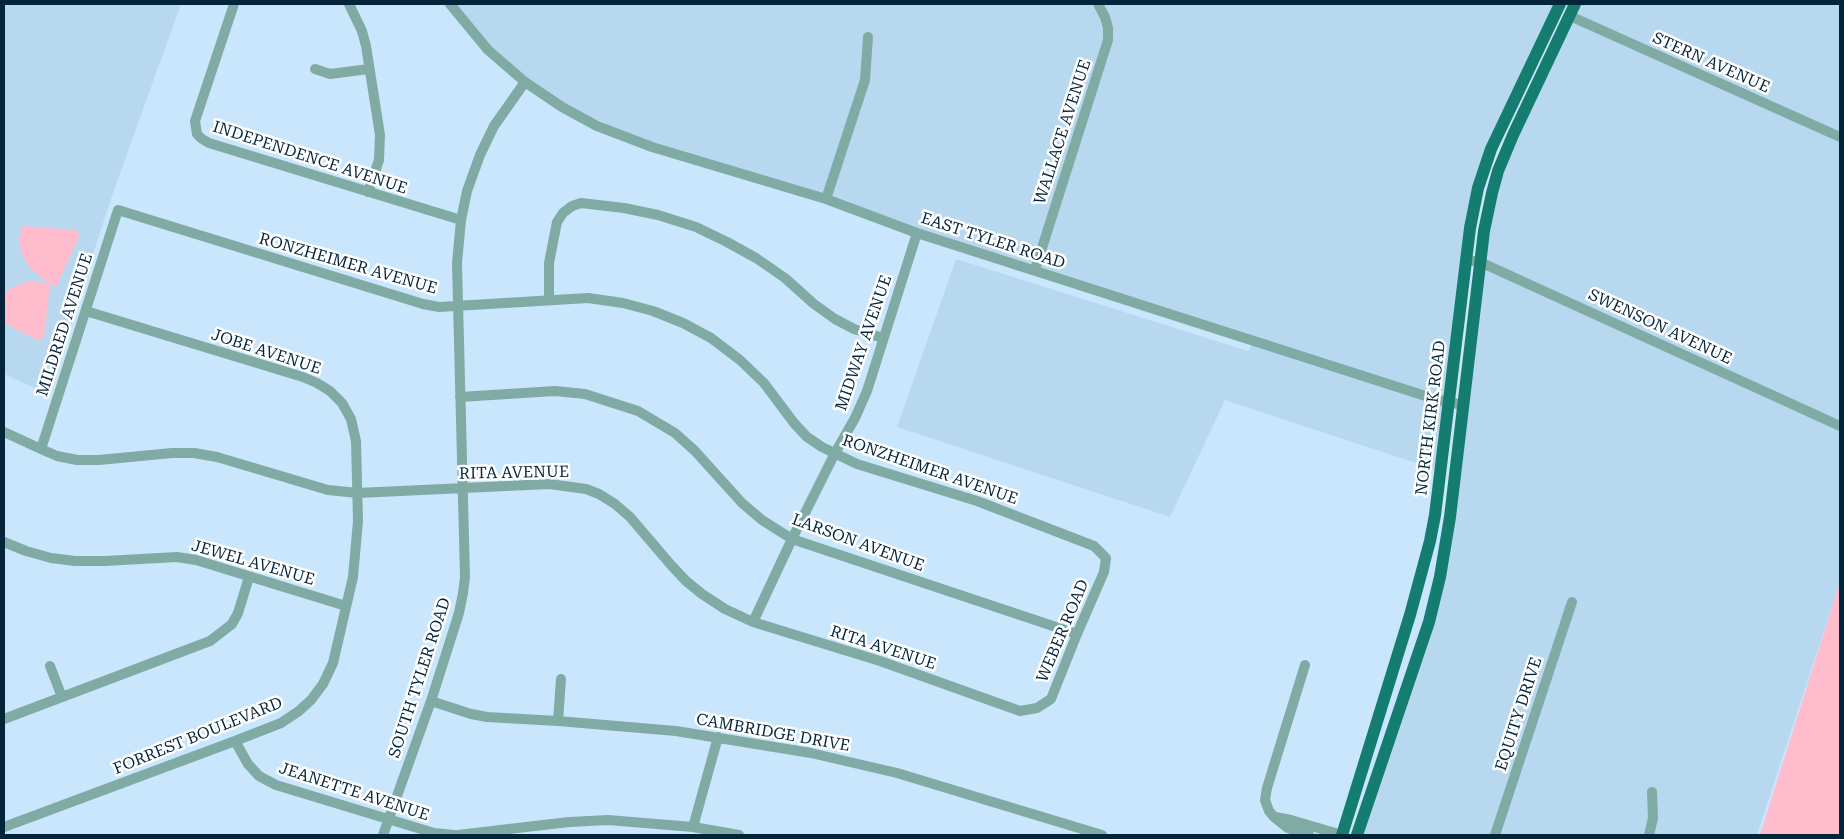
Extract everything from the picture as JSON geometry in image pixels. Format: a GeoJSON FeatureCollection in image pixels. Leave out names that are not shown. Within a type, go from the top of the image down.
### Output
{"type":"FeatureCollection","features":[{"type":"Feature","properties":{"kind":"main road","name":"NORTH KIRK ROAD"},"geometry":{"type":"LineString","coordinates":[[1356,835],[1435,599],[1450,517],[1487,212],[1498,171],[1513,135],[1575,4]]}},
{"type":"Feature","properties":{"kind":"main road","name":"NORTH KIRK ROAD"},"geometry":{"type":"LineString","coordinates":[[1342,835],[1410,615],[1430,541],[1435,514],[1473,208],[1484,167],[1505,118],[1558,7]]}},
{"type":"Feature","properties":{"kind":"street","name":"INDEPENDENCE AVENUE"},"geometry":{"type":"LineString","coordinates":[[234,4],[196,117],[197,134],[202,139],[209,143],[461,220]]}},
{"type":"Feature","properties":{"kind":"street"},"geometry":{"type":"LineString","coordinates":[[349,4],[362,31],[366,46],[379,127],[379,160],[368,192]]}},
{"type":"Feature","properties":{"kind":"street"},"geometry":{"type":"LineString","coordinates":[[450,4],[488,50],[525,82]]}},
{"type":"Feature","properties":{"kind":"street","name":"WALLACE AVENUE"},"geometry":{"type":"LineString","coordinates":[[1035,270],[1108,40],[1108,28],[1098,4]]}},
{"type":"Feature","properties":{"kind":"street","name":"STERN AVENUE"},"geometry":{"type":"LineString","coordinates":[[1570,16],[1840,137]]}},
{"type":"Feature","properties":{"kind":"street"},"geometry":{"type":"LineString","coordinates":[[826,199],[865,80],[868,37]]}},
{"type":"Feature","properties":{"kind":"street"},"geometry":{"type":"LineString","coordinates":[[315,70],[330,74],[369,69]]}},
{"type":"Feature","properties":{"kind":"street","name":"EAST TYLER ROAD"},"geometry":{"type":"LineString","coordinates":[[525,82],[562,107],[597,126],[652,147],[826,199],[917,233],[1449,403],[1463,405]]}},
{"type":"Feature","properties":{"kind":"street","name":"SOUTH TYLER ROAD"},"geometry":{"type":"LineString","coordinates":[[383,835],[431,701],[459,612],[465,577],[457,263],[461,220],[467,191],[480,155],[494,126],[525,82]]}},
{"type":"Feature","properties":{"kind":"street"},"geometry":{"type":"LineString","coordinates":[[550,299],[549,263],[557,222],[563,213],[572,206],[581,203],[624,208],[658,215],[687,224],[727,242],[771,268],[835,320],[854,329],[883,338]]}},
{"type":"Feature","properties":{"kind":"street","name":"RONZHEIMER AVENUE"},"geometry":{"type":"LineString","coordinates":[[118,210],[423,304],[458,306],[588,298],[624,303],[653,311],[683,323],[712,338],[740,360],[764,383],[807,437],[835,453],[856,464],[1013,515],[1094,546],[1102,554]]}},
{"type":"Feature","properties":{"kind":"street","name":"MILDRED AVENUE"},"geometry":{"type":"LineString","coordinates":[[41,449],[118,210]]}},
{"type":"Feature","properties":{"kind":"street","name":"MIDWAY AVENUE"},"geometry":{"type":"LineString","coordinates":[[754,622],[792,539],[835,453],[855,418],[867,391],[917,233]]}},
{"type":"Feature","properties":{"kind":"street","name":"SWENSON AVENUE"},"geometry":{"type":"LineString","coordinates":[[1466,260],[1480,262],[1840,426]]}},
{"type":"Feature","properties":{"kind":"street","name":"JOBE AVENUE"},"geometry":{"type":"LineString","coordinates":[[86,311],[303,377],[330,391],[342,403],[354,430],[358,493]]}},
{"type":"Feature","properties":{"kind":"street","name":"LARSON AVENUE"},"geometry":{"type":"LineString","coordinates":[[460,397],[555,391],[585,394],[638,410],[675,434],[695,451],[749,509],[762,520],[792,539],[1076,634]]}},
{"type":"Feature","properties":{"kind":"street","name":"RITA AVENUE"},"geometry":{"type":"LineString","coordinates":[[4,432],[57,456],[77,460],[194,453],[217,457],[328,490],[358,493],[549,484],[586,489],[599,494],[615,504],[630,517],[671,565],[702,594],[725,609],[754,622],[880,662],[1020,711],[1032,709]]}},
{"type":"Feature","properties":{"kind":"street","name":"FORREST BOULEVARD"},"geometry":{"type":"LineString","coordinates":[[4,827],[280,723],[299,711],[311,700],[323,684],[333,663],[353,577],[358,493]]}},
{"type":"Feature","properties":{"kind":"street","name":"JEWEL AVENUE"},"geometry":{"type":"LineString","coordinates":[[4,542],[42,556],[75,561],[177,557],[196,560],[346,606]]}},
{"type":"Feature","properties":{"kind":"street","name":"WEBER ROAD"},"geometry":{"type":"LineString","coordinates":[[1032,709],[1051,699],[1076,634],[1104,572],[1106,558],[1102,554]]}},
{"type":"Feature","properties":{"kind":"street"},"geometry":{"type":"LineString","coordinates":[[4,719],[216,638],[232,624],[238,613],[249,577]]}},
{"type":"Feature","properties":{"kind":"street","name":"EQUITY DRIVE"},"geometry":{"type":"LineString","coordinates":[[1495,835],[1572,602]]}},
{"type":"Feature","properties":{"kind":"street"},"geometry":{"type":"LineString","coordinates":[[1305,665],[1265,800],[1274,817],[1288,828],[1309,835]]}},
{"type":"Feature","properties":{"kind":"street"},"geometry":{"type":"LineString","coordinates":[[50,666],[62,697]]}},
{"type":"Feature","properties":{"kind":"street"},"geometry":{"type":"LineString","coordinates":[[558,720],[561,679]]}},
{"type":"Feature","properties":{"kind":"street","name":"CAMBRIDGE DRIVE"},"geometry":{"type":"LineString","coordinates":[[431,701],[471,714],[487,717],[558,720],[644,727],[718,737],[811,753],[889,771],[1087,833],[1102,835]]}},
{"type":"Feature","properties":{"kind":"street"},"geometry":{"type":"LineString","coordinates":[[693,827],[718,737]]}},
{"type":"Feature","properties":{"kind":"street","name":"JEANETTE AVENUE"},"geometry":{"type":"LineString","coordinates":[[235,741],[248,764],[259,776],[276,785],[434,833],[456,835],[569,822],[608,820],[693,827],[739,835]]}},
{"type":"Feature","properties":{"kind":"street"},"geometry":{"type":"LineString","coordinates":[[1649,835],[1653,818],[1652,792]]}},
{"type":"Feature","properties":{"kind":"street"},"geometry":{"type":"LineString","coordinates":[[1274,817],[1342,835]]}},
{"type":"Feature","properties":{"kind":"shaded area"},"geometry":{"type":"Polygon","coordinates":[[[4,4],[181,4],[113,193],[47,394],[4,374],[4,4]]]}},
{"type":"Feature","properties":{"kind":"shaded area"},"geometry":{"type":"Polygon","coordinates":[[[456,4],[1555,4],[1492,136],[1445,398],[656,145],[593,118],[556,98],[528,79],[492,49],[456,4]]]}},
{"type":"Feature","properties":{"kind":"shaded area"},"geometry":{"type":"Polygon","coordinates":[[[1580,4],[1840,4],[1840,422],[1485,260],[1500,179],[1517,138],[1580,4]]]}},
{"type":"Feature","properties":{"kind":"shaded area"},"geometry":{"type":"Polygon","coordinates":[[[22,226],[77,230],[79,237],[56,287],[50,284],[44,338],[37,340],[4,323],[4,294],[8,290],[21,283],[35,281],[48,283],[30,268],[22,255],[19,241],[22,226]]]}},
{"type":"Feature","properties":{"kind":"shaded area"},"geometry":{"type":"Polygon","coordinates":[[[956,259],[1248,351],[1252,345],[1446,406],[1437,470],[1225,400],[1170,517],[897,427],[956,259]]]}},
{"type":"Feature","properties":{"kind":"shaded area"},"geometry":{"type":"Polygon","coordinates":[[[1484,268],[1840,430],[1840,582],[1757,835],[1363,835],[1425,647],[1484,268]]]}},
{"type":"Feature","properties":{"kind":"shaded area"},"geometry":{"type":"Polygon","coordinates":[[[1840,582],[1840,835],[1760,835],[1840,582]]]}}]}
